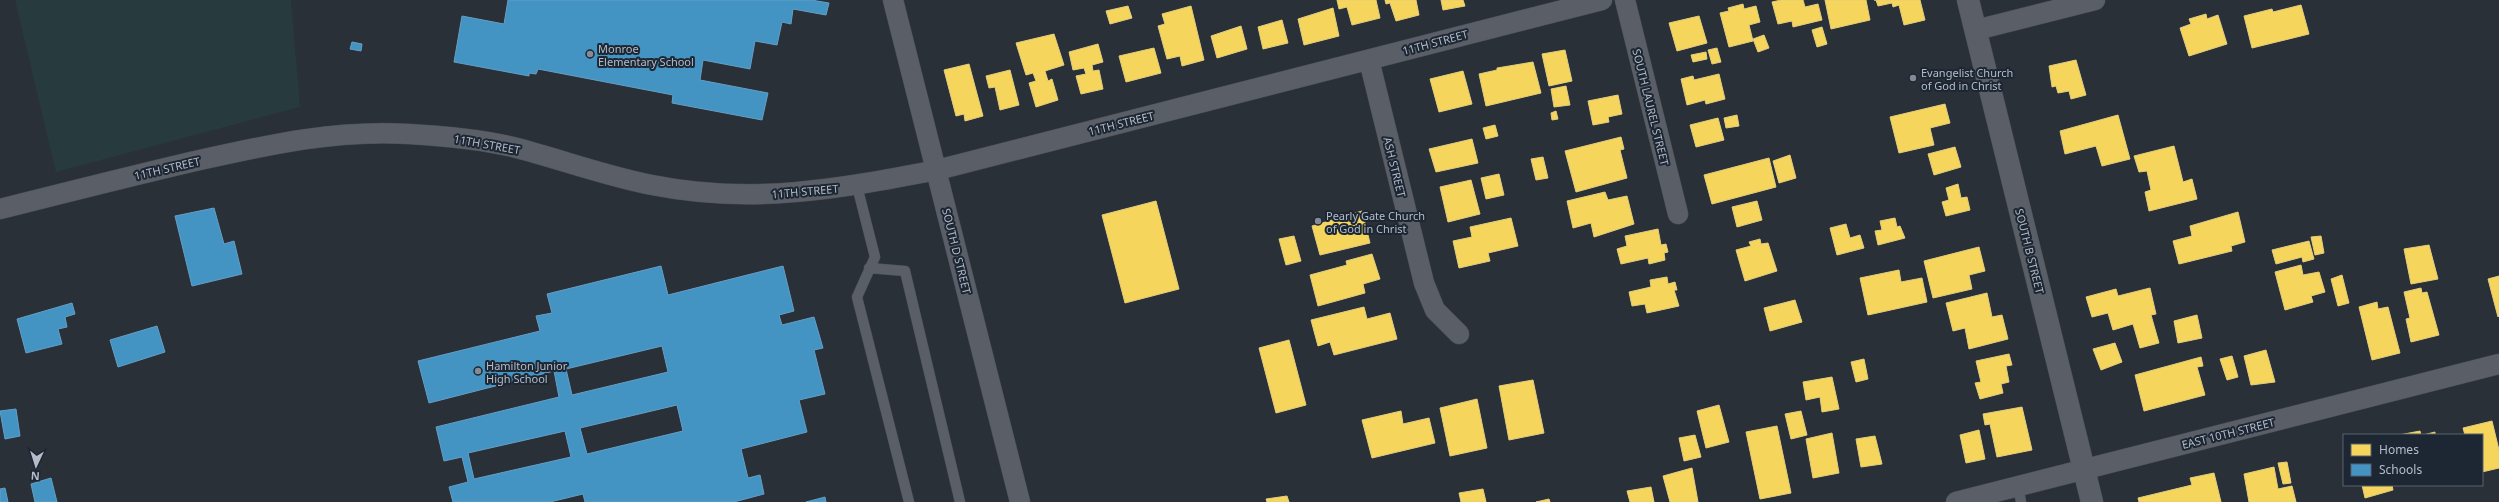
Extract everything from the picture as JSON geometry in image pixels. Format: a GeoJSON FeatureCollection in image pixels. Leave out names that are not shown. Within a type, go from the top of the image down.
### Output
{"type":"FeatureCollection","features":[{"type":"Feature","properties":{"kind":"street","name":"SOUTH D STREET"},"geometry":{"type":"LineString","coordinates":[[893,0],[1020,502]]}},
{"type":"Feature","properties":{"kind":"street","name":"11TH STREET"},"geometry":{"type":"LineString","coordinates":[[0,209],[266,145],[332,135],[375,133],[461,138],[512,147],[624,178],[692,191],[731,194],[790,194],[857,186],[937,170],[1602,0]]}},
{"type":"Feature","properties":{"kind":"street","name":"SOUTH LAUREL STREET"},"geometry":{"type":"LineString","coordinates":[[1624,0],[1678,214]]}},
{"type":"Feature","properties":{"kind":"street","name":"SOUTH B STREET"},"geometry":{"type":"LineString","coordinates":[[1968,0],[2092,502]]}},
{"type":"Feature","properties":{"kind":"street"},"geometry":{"type":"LineString","coordinates":[[1976,30],[2095,0]]}},
{"type":"Feature","properties":{"kind":"street","name":"ASH STREET"},"geometry":{"type":"LineString","coordinates":[[1369,60],[1424,284],[1435,310],[1459,334]]}},
{"type":"Feature","properties":{"kind":"street","name":"EAST 10TH STREET"},"geometry":{"type":"LineString","coordinates":[[1956,502],[2020,494],[2084,469],[2499,364]]}},
{"type":"Feature","properties":{"kind":"lane"},"geometry":{"type":"LineString","coordinates":[[857,186],[875,257],[857,297],[909,502]]}},
{"type":"Feature","properties":{"kind":"lane"},"geometry":{"type":"LineString","coordinates":[[869,268],[905,272],[960,502]]}},
{"type":"Feature","properties":{"kind":"green space"},"geometry":{"type":"Polygon","coordinates":[[[15,0],[291,0],[300,107],[56,172],[15,0]]]}},
{"type":"Feature","properties":{"kind":"building: Homes"},"geometry":{"type":"Polygon","coordinates":[[[1337,0],[1376,0],[1380,18],[1352,25],[1347,7],[1339,9],[1337,0]]]}},
{"type":"Feature","properties":{"kind":"building: Homes"},"geometry":{"type":"Polygon","coordinates":[[[1385,0],[1416,0],[1419,15],[1396,21],[1390,3],[1386,4],[1385,0]]]}},
{"type":"Feature","properties":{"kind":"building: Homes"},"geometry":{"type":"Polygon","coordinates":[[[1441,0],[1463,0],[1465,6],[1443,10],[1441,0]]]}},
{"type":"Feature","properties":{"kind":"building: Homes"},"geometry":{"type":"Polygon","coordinates":[[[1781,0],[1803,0],[1805,7],[1818,4],[1822,20],[1793,27],[1792,21],[1778,24],[1772,2],[1781,0]]]}},
{"type":"Feature","properties":{"kind":"building: Homes"},"geometry":{"type":"Polygon","coordinates":[[[1825,0],[1866,0],[1870,20],[1831,29],[1825,0]]]}},
{"type":"Feature","properties":{"kind":"building: Homes"},"geometry":{"type":"Polygon","coordinates":[[[1876,0],[1920,0],[1925,20],[1904,25],[1899,5],[1893,7],[1892,3],[1878,6],[1876,0]]]}},
{"type":"Feature","properties":{"kind":"building: Homes"},"geometry":{"type":"Polygon","coordinates":[[[1743,4],[1744,9],[1756,6],[1760,22],[1749,25],[1753,41],[1729,47],[1720,13],[1729,11],[1728,8],[1743,4]]]}},
{"type":"Feature","properties":{"kind":"building: Homes"},"geometry":{"type":"Polygon","coordinates":[[[2301,5],[2309,34],[2252,48],[2244,16],[2272,9],[2273,12],[2301,5]]]}},
{"type":"Feature","properties":{"kind":"building: Homes"},"geometry":{"type":"Polygon","coordinates":[[[1128,6],[1132,18],[1110,24],[1106,11],[1128,6]]]}},
{"type":"Feature","properties":{"kind":"building: Homes"},"geometry":{"type":"Polygon","coordinates":[[[1191,6],[1204,60],[1182,66],[1180,56],[1167,59],[1158,26],[1165,24],[1162,14],[1191,6]]]}},
{"type":"Feature","properties":{"kind":"building: Homes"},"geometry":{"type":"Polygon","coordinates":[[[1333,8],[1339,36],[1304,45],[1298,19],[1333,8]]]}},
{"type":"Feature","properties":{"kind":"building: Homes"},"geometry":{"type":"Polygon","coordinates":[[[2206,14],[2207,19],[2218,15],[2227,44],[2189,56],[2180,28],[2191,24],[2189,19],[2206,14]]]}},
{"type":"Feature","properties":{"kind":"building: Homes"},"geometry":{"type":"Polygon","coordinates":[[[1699,16],[1707,43],[1677,51],[1669,23],[1699,16]]]}},
{"type":"Feature","properties":{"kind":"building: Homes"},"geometry":{"type":"Polygon","coordinates":[[[1282,20],[1288,43],[1263,49],[1258,27],[1282,20]]]}},
{"type":"Feature","properties":{"kind":"building: Homes"},"geometry":{"type":"Polygon","coordinates":[[[1241,26],[1247,49],[1217,58],[1211,36],[1241,26]]]}},
{"type":"Feature","properties":{"kind":"building: Homes"},"geometry":{"type":"Polygon","coordinates":[[[1822,27],[1827,44],[1817,47],[1812,30],[1822,27]]]}},
{"type":"Feature","properties":{"kind":"building: Homes"},"geometry":{"type":"Polygon","coordinates":[[[1054,34],[1064,65],[1045,71],[1048,81],[1052,79],[1058,100],[1036,107],[1029,83],[1036,81],[1033,73],[1026,75],[1016,43],[1054,34]]]}},
{"type":"Feature","properties":{"kind":"building: Homes"},"geometry":{"type":"Polygon","coordinates":[[[1764,35],[1769,48],[1758,52],[1753,39],[1764,35]]]}},
{"type":"Feature","properties":{"kind":"building: Homes"},"geometry":{"type":"Polygon","coordinates":[[[1098,44],[1103,62],[1092,65],[1093,71],[1099,70],[1103,89],[1081,94],[1076,76],[1086,74],[1084,68],[1073,70],[1069,52],[1098,44]]]}},
{"type":"Feature","properties":{"kind":"building: Homes"},"geometry":{"type":"Polygon","coordinates":[[[1154,48],[1161,73],[1126,82],[1119,56],[1154,48]]]}},
{"type":"Feature","properties":{"kind":"building: Homes"},"geometry":{"type":"Polygon","coordinates":[[[1717,48],[1721,62],[1712,64],[1708,50],[1717,48]]]}},
{"type":"Feature","properties":{"kind":"building: Homes"},"geometry":{"type":"Polygon","coordinates":[[[1565,50],[1572,81],[1549,86],[1542,54],[1565,50]]]}},
{"type":"Feature","properties":{"kind":"building: Homes"},"geometry":{"type":"Polygon","coordinates":[[[1706,52],[1707,59],[1693,62],[1691,55],[1706,52]]]}},
{"type":"Feature","properties":{"kind":"building: Homes"},"geometry":{"type":"Polygon","coordinates":[[[2076,60],[2086,95],[2071,99],[2069,91],[2058,93],[2056,86],[2052,87],[2049,66],[2076,60]]]}},
{"type":"Feature","properties":{"kind":"building: Homes"},"geometry":{"type":"Polygon","coordinates":[[[1533,62],[1541,93],[1486,106],[1479,74],[1497,70],[1497,68],[1533,62]]]}},
{"type":"Feature","properties":{"kind":"building: Homes"},"geometry":{"type":"Polygon","coordinates":[[[969,64],[983,116],[965,121],[964,114],[956,116],[944,70],[969,64]]]}},
{"type":"Feature","properties":{"kind":"building: Homes"},"geometry":{"type":"Polygon","coordinates":[[[1010,70],[1019,105],[1000,110],[995,87],[989,88],[986,76],[1010,70]]]}},
{"type":"Feature","properties":{"kind":"building: Homes"},"geometry":{"type":"Polygon","coordinates":[[[1463,71],[1472,104],[1439,112],[1430,79],[1463,71]]]}},
{"type":"Feature","properties":{"kind":"building: Homes"},"geometry":{"type":"Polygon","coordinates":[[[1719,74],[1725,99],[1706,104],[1705,100],[1687,105],[1681,79],[1693,76],[1694,80],[1719,74]]]}},
{"type":"Feature","properties":{"kind":"building: Homes"},"geometry":{"type":"Polygon","coordinates":[[[1566,86],[1570,105],[1554,107],[1551,89],[1566,86]]]}},
{"type":"Feature","properties":{"kind":"building: Homes"},"geometry":{"type":"Polygon","coordinates":[[[1618,95],[1622,114],[1608,117],[1609,122],[1593,125],[1588,101],[1618,95]]]}},
{"type":"Feature","properties":{"kind":"building: Homes"},"geometry":{"type":"Polygon","coordinates":[[[1945,104],[1950,123],[1930,128],[1934,145],[1899,153],[1890,117],[1945,104]]]}},
{"type":"Feature","properties":{"kind":"building: Homes"},"geometry":{"type":"Polygon","coordinates":[[[1556,111],[1558,119],[1552,120],[1551,113],[1556,111]]]}},
{"type":"Feature","properties":{"kind":"building: Homes"},"geometry":{"type":"Polygon","coordinates":[[[1737,115],[1739,126],[1726,128],[1724,118],[1737,115]]]}},
{"type":"Feature","properties":{"kind":"building: Homes"},"geometry":{"type":"Polygon","coordinates":[[[2118,115],[2130,159],[2102,166],[2096,146],[2065,154],[2060,131],[2118,115]]]}},
{"type":"Feature","properties":{"kind":"building: Homes"},"geometry":{"type":"Polygon","coordinates":[[[1718,118],[1724,140],[1696,147],[1690,125],[1718,118]]]}},
{"type":"Feature","properties":{"kind":"building: Homes"},"geometry":{"type":"Polygon","coordinates":[[[1495,125],[1498,136],[1486,139],[1483,128],[1495,125]]]}},
{"type":"Feature","properties":{"kind":"building: Homes"},"geometry":{"type":"Polygon","coordinates":[[[1621,137],[1624,149],[1620,150],[1627,178],[1576,192],[1565,151],[1621,137]]]}},
{"type":"Feature","properties":{"kind":"building: Homes"},"geometry":{"type":"Polygon","coordinates":[[[1472,139],[1478,163],[1436,172],[1429,149],[1472,139]]]}},
{"type":"Feature","properties":{"kind":"building: Homes"},"geometry":{"type":"Polygon","coordinates":[[[2174,146],[2183,182],[2192,179],[2197,199],[2149,211],[2145,192],[2151,190],[2147,171],[2139,172],[2134,156],[2174,146]]]}},
{"type":"Feature","properties":{"kind":"building: Homes"},"geometry":{"type":"Polygon","coordinates":[[[1955,147],[1961,167],[1934,175],[1928,154],[1955,147]]]}},
{"type":"Feature","properties":{"kind":"building: Homes"},"geometry":{"type":"Polygon","coordinates":[[[1790,155],[1796,178],[1779,183],[1773,161],[1790,155]]]}},
{"type":"Feature","properties":{"kind":"building: Homes"},"geometry":{"type":"Polygon","coordinates":[[[1543,157],[1548,178],[1536,180],[1531,159],[1543,157]]]}},
{"type":"Feature","properties":{"kind":"building: Homes"},"geometry":{"type":"Polygon","coordinates":[[[1769,158],[1776,187],[1712,204],[1704,175],[1769,158]]]}},
{"type":"Feature","properties":{"kind":"building: Homes"},"geometry":{"type":"Polygon","coordinates":[[[1499,174],[1504,195],[1486,199],[1481,178],[1499,174]]]}},
{"type":"Feature","properties":{"kind":"building: Homes"},"geometry":{"type":"Polygon","coordinates":[[[1471,180],[1480,214],[1448,222],[1440,187],[1471,180]]]}},
{"type":"Feature","properties":{"kind":"building: Homes"},"geometry":{"type":"Polygon","coordinates":[[[1958,184],[1961,198],[1967,197],[1970,210],[1946,216],[1942,202],[1949,200],[1946,188],[1958,184]]]}},
{"type":"Feature","properties":{"kind":"building: Homes"},"geometry":{"type":"Polygon","coordinates":[[[1605,192],[1608,200],[1627,196],[1634,224],[1594,237],[1591,223],[1573,228],[1567,201],[1605,192]]]}},
{"type":"Feature","properties":{"kind":"building: Homes"},"geometry":{"type":"Polygon","coordinates":[[[1156,201],[1179,289],[1125,303],[1102,215],[1156,201]]]}},
{"type":"Feature","properties":{"kind":"building: Homes"},"geometry":{"type":"Polygon","coordinates":[[[1757,201],[1762,220],[1737,227],[1732,207],[1757,201]]]}},
{"type":"Feature","properties":{"kind":"building: Homes"},"geometry":{"type":"Polygon","coordinates":[[[1362,211],[1370,243],[1320,255],[1312,226],[1362,211]]]}},
{"type":"Feature","properties":{"kind":"building: Homes"},"geometry":{"type":"Polygon","coordinates":[[[2238,212],[2245,242],[2231,246],[2232,251],[2179,264],[2173,241],[2192,236],[2190,226],[2238,212]]]}},
{"type":"Feature","properties":{"kind":"building: Homes"},"geometry":{"type":"Polygon","coordinates":[[[1511,218],[1518,246],[1488,253],[1490,261],[1459,268],[1453,241],[1472,237],[1470,227],[1511,218]]]}},
{"type":"Feature","properties":{"kind":"building: Homes"},"geometry":{"type":"Polygon","coordinates":[[[1895,218],[1897,227],[1900,226],[1905,238],[1878,245],[1875,231],[1882,230],[1880,221],[1895,218]]]}},
{"type":"Feature","properties":{"kind":"building: Homes"},"geometry":{"type":"Polygon","coordinates":[[[1846,224],[1850,238],[1860,235],[1864,248],[1837,255],[1830,228],[1846,224]]]}},
{"type":"Feature","properties":{"kind":"building: Homes"},"geometry":{"type":"Polygon","coordinates":[[[1658,229],[1661,245],[1666,244],[1668,252],[1664,253],[1665,260],[1649,264],[1648,258],[1621,264],[1617,249],[1627,246],[1625,236],[1658,229]]]}},
{"type":"Feature","properties":{"kind":"building: Homes"},"geometry":{"type":"Polygon","coordinates":[[[1294,236],[1301,261],[1286,265],[1279,239],[1294,236]]]}},
{"type":"Feature","properties":{"kind":"building: Homes"},"geometry":{"type":"Polygon","coordinates":[[[2321,236],[2324,253],[2315,255],[2311,237],[2321,236]]]}},
{"type":"Feature","properties":{"kind":"building: Homes"},"geometry":{"type":"Polygon","coordinates":[[[1760,239],[1761,244],[1768,243],[1777,271],[1745,281],[1736,250],[1751,246],[1749,242],[1760,239]]]}},
{"type":"Feature","properties":{"kind":"building: Homes"},"geometry":{"type":"Polygon","coordinates":[[[2309,241],[2314,259],[2303,262],[2302,257],[2276,264],[2272,250],[2309,241]]]}},
{"type":"Feature","properties":{"kind":"building: Homes"},"geometry":{"type":"Polygon","coordinates":[[[2429,245],[2438,279],[2411,284],[2404,249],[2429,245]]]}},
{"type":"Feature","properties":{"kind":"building: Homes"},"geometry":{"type":"Polygon","coordinates":[[[1979,247],[1985,271],[1969,275],[1972,289],[1933,298],[1924,261],[1979,247]]]}},
{"type":"Feature","properties":{"kind":"building: Homes"},"geometry":{"type":"Polygon","coordinates":[[[1372,254],[1380,279],[1363,284],[1365,293],[1318,306],[1310,275],[1347,265],[1346,261],[1372,254]]]}},
{"type":"Feature","properties":{"kind":"building: Homes"},"geometry":{"type":"Polygon","coordinates":[[[2301,265],[2303,275],[2319,272],[2325,292],[2311,296],[2313,302],[2285,310],[2275,272],[2301,265]]]}},
{"type":"Feature","properties":{"kind":"building: Homes"},"geometry":{"type":"Polygon","coordinates":[[[1899,270],[1901,282],[1922,278],[1927,302],[1868,315],[1860,278],[1899,270]]]}},
{"type":"Feature","properties":{"kind":"building: Homes"},"geometry":{"type":"Polygon","coordinates":[[[2342,275],[2349,303],[2338,306],[2331,279],[2342,275]]]}},
{"type":"Feature","properties":{"kind":"building: Homes"},"geometry":{"type":"Polygon","coordinates":[[[2499,276],[2499,316],[2498,317],[2488,279],[2499,276]]]}},
{"type":"Feature","properties":{"kind":"building: Homes"},"geometry":{"type":"Polygon","coordinates":[[[1667,277],[1668,284],[1675,282],[1677,290],[1674,290],[1679,306],[1647,313],[1645,304],[1632,306],[1629,292],[1651,287],[1650,280],[1667,277]]]}},
{"type":"Feature","properties":{"kind":"building: Homes"},"geometry":{"type":"Polygon","coordinates":[[[2150,288],[2156,314],[2151,315],[2159,343],[2140,348],[2133,324],[2113,330],[2108,313],[2092,317],[2086,297],[2116,289],[2118,296],[2150,288]]]}},
{"type":"Feature","properties":{"kind":"building: Homes"},"geometry":{"type":"Polygon","coordinates":[[[2421,288],[2422,293],[2427,292],[2439,335],[2411,342],[2406,319],[2410,318],[2404,292],[2421,288]]]}},
{"type":"Feature","properties":{"kind":"building: Homes"},"geometry":{"type":"Polygon","coordinates":[[[1987,293],[1992,317],[2002,315],[2008,339],[1969,349],[1965,328],[1953,331],[1946,303],[1987,293]]]}},
{"type":"Feature","properties":{"kind":"building: Homes"},"geometry":{"type":"Polygon","coordinates":[[[1795,300],[1802,322],[1770,331],[1764,308],[1795,300]]]}},
{"type":"Feature","properties":{"kind":"building: Homes"},"geometry":{"type":"Polygon","coordinates":[[[2377,302],[2378,309],[2388,307],[2400,353],[2372,360],[2359,307],[2377,302]]]}},
{"type":"Feature","properties":{"kind":"building: Homes"},"geometry":{"type":"Polygon","coordinates":[[[1364,307],[1367,319],[1390,313],[1397,339],[1334,355],[1330,342],[1318,346],[1311,320],[1364,307]]]}},
{"type":"Feature","properties":{"kind":"building: Homes"},"geometry":{"type":"Polygon","coordinates":[[[2197,315],[2202,338],[2178,343],[2174,321],[2197,315]]]}},
{"type":"Feature","properties":{"kind":"building: Homes"},"geometry":{"type":"Polygon","coordinates":[[[1289,340],[1306,405],[1276,413],[1259,348],[1289,340]]]}},
{"type":"Feature","properties":{"kind":"building: Homes"},"geometry":{"type":"Polygon","coordinates":[[[2115,343],[2122,362],[2101,370],[2093,349],[2115,343]]]}},
{"type":"Feature","properties":{"kind":"building: Homes"},"geometry":{"type":"Polygon","coordinates":[[[2266,350],[2275,382],[2251,385],[2244,356],[2266,350]]]}},
{"type":"Feature","properties":{"kind":"building: Homes"},"geometry":{"type":"Polygon","coordinates":[[[2009,354],[2012,365],[2006,366],[2009,382],[2001,384],[2003,393],[1980,399],[1975,383],[1981,382],[1976,361],[2009,354]]]}},
{"type":"Feature","properties":{"kind":"building: Homes"},"geometry":{"type":"Polygon","coordinates":[[[2232,356],[2238,377],[2227,380],[2220,359],[2232,356]]]}},
{"type":"Feature","properties":{"kind":"building: Homes"},"geometry":{"type":"Polygon","coordinates":[[[2201,357],[2203,366],[2197,367],[2205,395],[2144,411],[2135,375],[2201,357]]]}},
{"type":"Feature","properties":{"kind":"building: Homes"},"geometry":{"type":"Polygon","coordinates":[[[1864,359],[1868,379],[1856,382],[1851,362],[1864,359]]]}},
{"type":"Feature","properties":{"kind":"building: Homes"},"geometry":{"type":"Polygon","coordinates":[[[1832,377],[1839,409],[1822,412],[1820,397],[1806,400],[1803,382],[1832,377]]]}},
{"type":"Feature","properties":{"kind":"building: Homes"},"geometry":{"type":"Polygon","coordinates":[[[1533,380],[1544,433],[1509,440],[1499,386],[1533,380]]]}},
{"type":"Feature","properties":{"kind":"building: Homes"},"geometry":{"type":"Polygon","coordinates":[[[1477,399],[1487,448],[1450,456],[1440,408],[1477,399]]]}},
{"type":"Feature","properties":{"kind":"building: Homes"},"geometry":{"type":"Polygon","coordinates":[[[1719,405],[1729,442],[1706,448],[1697,411],[1719,405]]]}},
{"type":"Feature","properties":{"kind":"building: Homes"},"geometry":{"type":"Polygon","coordinates":[[[2022,407],[2032,450],[1997,457],[1990,424],[1985,425],[1983,414],[2022,407]]]}},
{"type":"Feature","properties":{"kind":"building: Homes"},"geometry":{"type":"Polygon","coordinates":[[[1401,411],[1403,424],[1429,418],[1435,443],[1372,458],[1362,420],[1401,411]]]}},
{"type":"Feature","properties":{"kind":"building: Homes"},"geometry":{"type":"Polygon","coordinates":[[[1801,411],[1807,435],[1791,439],[1785,414],[1801,411]]]}},
{"type":"Feature","properties":{"kind":"building: Homes"},"geometry":{"type":"Polygon","coordinates":[[[2492,421],[2499,450],[2499,468],[2483,472],[2483,434],[2465,434],[2463,428],[2492,421]]]}},
{"type":"Feature","properties":{"kind":"building: Homes"},"geometry":{"type":"Polygon","coordinates":[[[1777,426],[1791,493],[1760,499],[1746,432],[1777,426]]]}},
{"type":"Feature","properties":{"kind":"building: Homes"},"geometry":{"type":"Polygon","coordinates":[[[1979,430],[1985,459],[1966,463],[1960,435],[1979,430]]]}},
{"type":"Feature","properties":{"kind":"building: Homes"},"geometry":{"type":"Polygon","coordinates":[[[2420,431],[2421,434],[2404,434],[2420,431]]]}},
{"type":"Feature","properties":{"kind":"building: Homes"},"geometry":{"type":"Polygon","coordinates":[[[1832,433],[1839,473],[1813,478],[1806,439],[1832,433]]]}},
{"type":"Feature","properties":{"kind":"building: Homes"},"geometry":{"type":"Polygon","coordinates":[[[1695,435],[1701,457],[1684,461],[1679,438],[1695,435]]]}},
{"type":"Feature","properties":{"kind":"building: Homes"},"geometry":{"type":"Polygon","coordinates":[[[1875,436],[1882,464],[1861,467],[1856,439],[1875,436]]]}},
{"type":"Feature","properties":{"kind":"building: Homes"},"geometry":{"type":"Polygon","coordinates":[[[2287,462],[2291,483],[2283,484],[2278,463],[2287,462]]]}},
{"type":"Feature","properties":{"kind":"building: Homes"},"geometry":{"type":"Polygon","coordinates":[[[2274,467],[2278,489],[2292,486],[2296,502],[2249,502],[2244,474],[2274,467]]]}},
{"type":"Feature","properties":{"kind":"building: Homes"},"geometry":{"type":"Polygon","coordinates":[[[1692,468],[1698,502],[1670,502],[1663,476],[1692,468]]]}},
{"type":"Feature","properties":{"kind":"building: Homes"},"geometry":{"type":"Polygon","coordinates":[[[2214,473],[2221,502],[2139,502],[2138,498],[2192,485],[2190,478],[2214,473]]]}},
{"type":"Feature","properties":{"kind":"building: Homes"},"geometry":{"type":"Polygon","coordinates":[[[2362,486],[2392,486],[2393,490],[2365,498],[2362,486]]]}},
{"type":"Feature","properties":{"kind":"building: Homes"},"geometry":{"type":"Polygon","coordinates":[[[1651,487],[1654,502],[1630,502],[1627,491],[1651,487]]]}},
{"type":"Feature","properties":{"kind":"building: Homes"},"geometry":{"type":"Polygon","coordinates":[[[1483,489],[1486,502],[1461,502],[1459,493],[1483,489]]]}},
{"type":"Feature","properties":{"kind":"building: Homes"},"geometry":{"type":"Polygon","coordinates":[[[1287,496],[1289,502],[1267,502],[1266,499],[1287,496]]]}},
{"type":"Feature","properties":{"kind":"building: Homes"},"geometry":{"type":"Polygon","coordinates":[[[1549,499],[1550,502],[1536,502],[1549,499]]]}},
{"type":"Feature","properties":{"kind":"building: Schools"},"geometry":{"type":"Polygon","coordinates":[[[508,0],[811,0],[829,3],[826,15],[793,9],[791,24],[782,22],[777,45],[755,41],[750,69],[703,60],[700,80],[768,93],[762,120],[672,103],[673,95],[538,69],[536,74],[529,73],[529,76],[454,62],[462,16],[504,24],[508,0]]]}},
{"type":"Feature","properties":{"kind":"building: Schools"},"geometry":{"type":"Polygon","coordinates":[[[352,42],[362,44],[361,51],[350,49],[352,42]]]}},
{"type":"Feature","properties":{"kind":"building: Schools"},"geometry":{"type":"Polygon","coordinates":[[[214,208],[224,244],[234,241],[242,274],[192,286],[175,216],[214,208]]]}},
{"type":"Feature","properties":{"kind":"building: Schools"},"geometry":{"type":"Polygon","coordinates":[[[661,266],[668,295],[783,266],[794,311],[779,315],[782,325],[814,317],[823,348],[814,350],[825,394],[799,400],[807,432],[741,449],[748,478],[760,475],[764,494],[734,502],[585,502],[583,494],[550,502],[453,502],[449,487],[468,482],[462,457],[444,461],[436,427],[559,397],[554,371],[429,403],[418,361],[540,331],[536,316],[552,313],[547,294],[661,266]],[[662,346],[566,369],[572,395],[668,372],[662,346]],[[677,405],[580,428],[587,454],[683,431],[677,405]],[[565,431],[468,453],[474,479],[571,457],[565,431]]]}},
{"type":"Feature","properties":{"kind":"building: Schools"},"geometry":{"type":"Polygon","coordinates":[[[72,303],[75,314],[65,317],[67,327],[58,329],[62,344],[26,353],[17,319],[72,303]]]}},
{"type":"Feature","properties":{"kind":"building: Schools"},"geometry":{"type":"Polygon","coordinates":[[[157,326],[165,352],[118,367],[110,340],[157,326]]]}},
{"type":"Feature","properties":{"kind":"building: Schools"},"geometry":{"type":"Polygon","coordinates":[[[16,409],[20,436],[5,439],[0,411],[16,409]]]}},
{"type":"Feature","properties":{"kind":"building: Schools"},"geometry":{"type":"Polygon","coordinates":[[[51,478],[57,502],[35,502],[31,484],[51,478]]]}},
{"type":"Feature","properties":{"kind":"building: Schools"},"geometry":{"type":"Polygon","coordinates":[[[5,488],[8,502],[0,502],[0,489],[5,488]]]}},
{"type":"Feature","properties":{"kind":"building: Schools"},"geometry":{"type":"Polygon","coordinates":[[[825,497],[826,502],[806,502],[825,497]]]}},
{"type":"Feature","properties":{"kind":"place","name":"Monroe Elementary School"},"geometry":{"type":"Point","coordinates":[590,54]}},
{"type":"Feature","properties":{"kind":"place","name":"Evangelist Church of God in Christ"},"geometry":{"type":"Point","coordinates":[1913,78]}},
{"type":"Feature","properties":{"kind":"place","name":"Pearly Gate Church of God in Christ"},"geometry":{"type":"Point","coordinates":[1318,221]}},
{"type":"Feature","properties":{"kind":"place","name":"Hamilton Junior High School"},"geometry":{"type":"Point","coordinates":[478,371]}}]}
